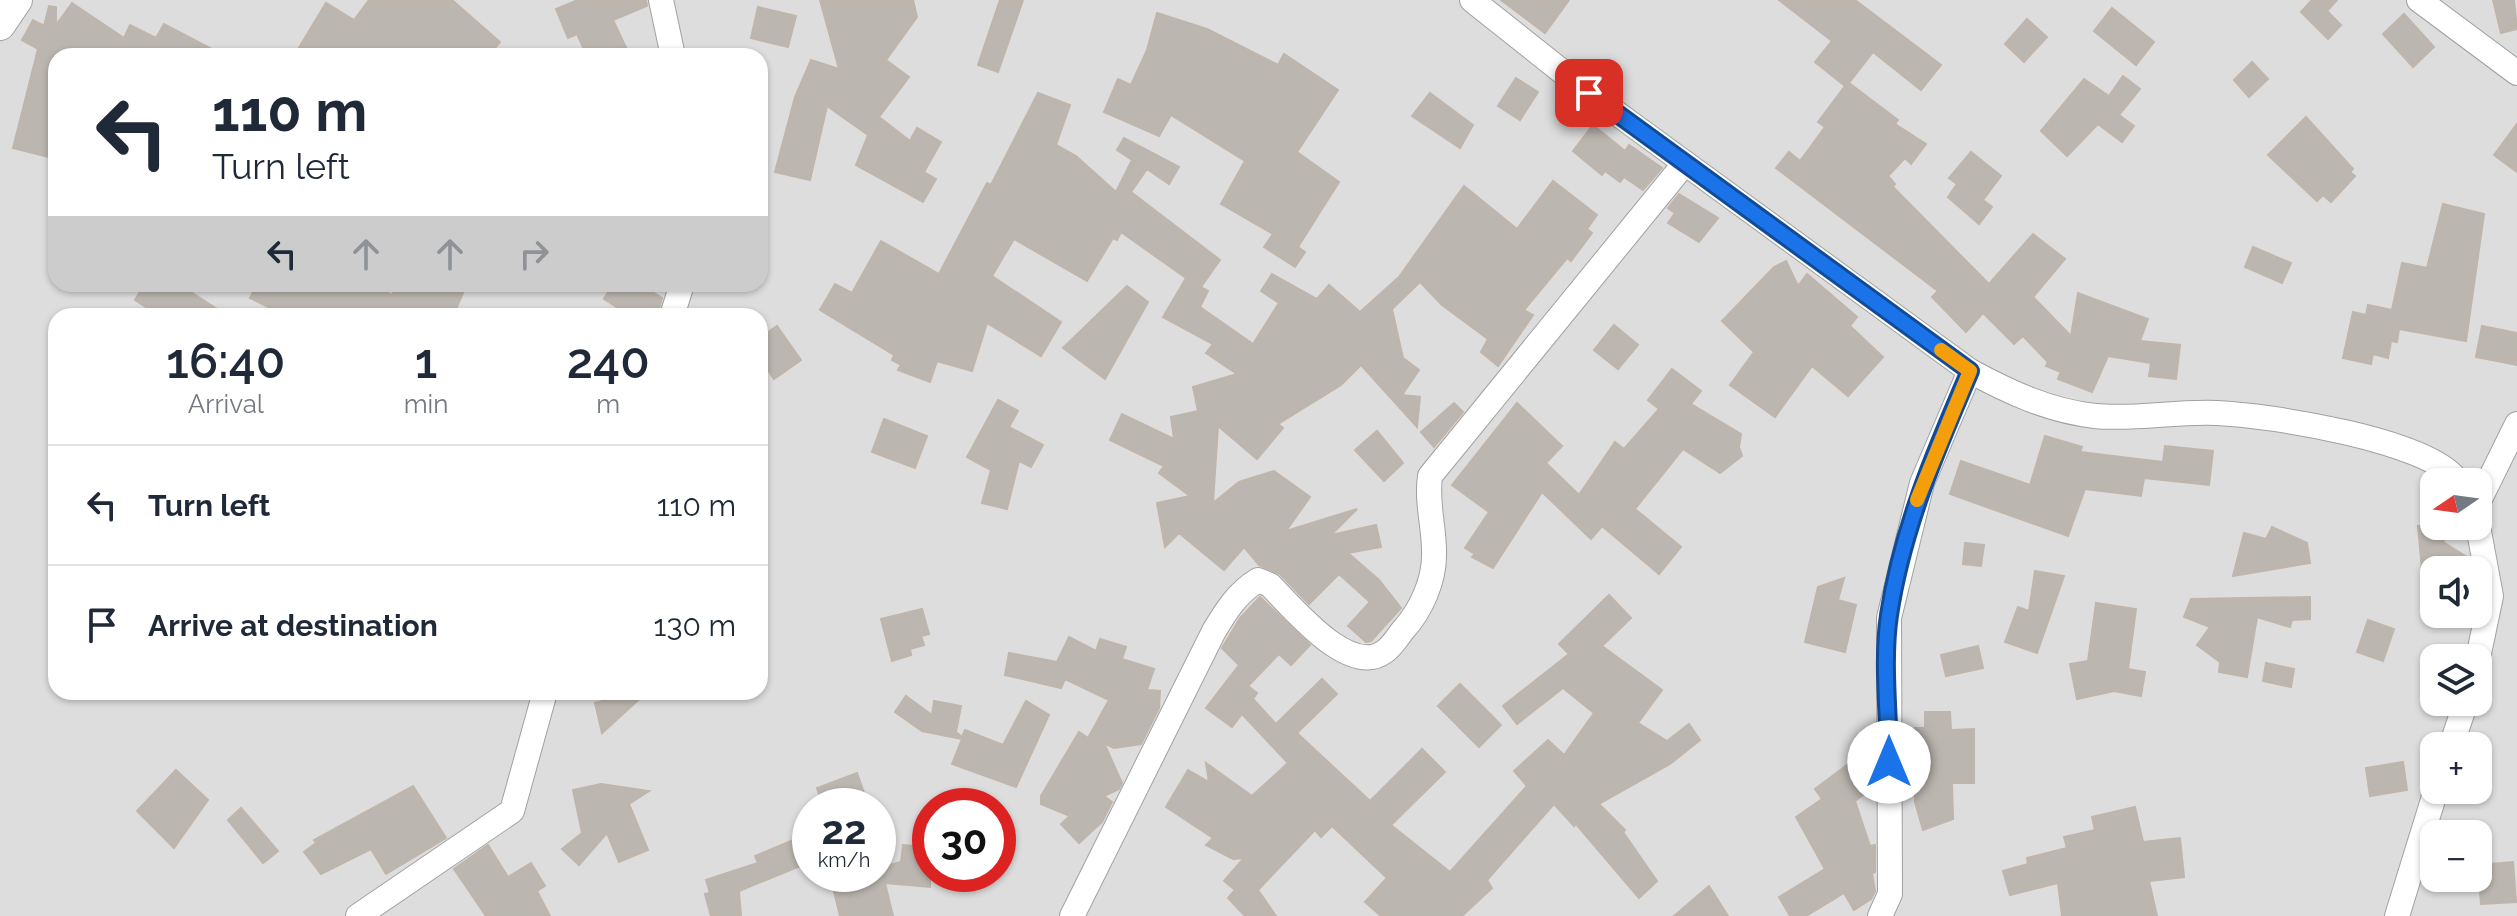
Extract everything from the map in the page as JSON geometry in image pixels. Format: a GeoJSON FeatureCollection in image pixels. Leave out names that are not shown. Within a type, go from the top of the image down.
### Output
{"type":"FeatureCollection","features":[{"type":"Feature","properties":{"kind":"street"},"geometry":{"type":"LineString","coordinates":[[0,25],[17,0]]}},
{"type":"Feature","properties":{"kind":"street"},"geometry":{"type":"LineString","coordinates":[[661,0],[671,48]]}},
{"type":"Feature","properties":{"kind":"street"},"geometry":{"type":"LineString","coordinates":[[1472,0],[1685,163],[1970,371],[2023,400],[2095,416],[2217,413],[2318,425],[2423,456],[2443,468]]}},
{"type":"Feature","properties":{"kind":"street"},"geometry":{"type":"LineString","coordinates":[[2419,0],[2517,73]]}},
{"type":"Feature","properties":{"kind":"street"},"geometry":{"type":"LineString","coordinates":[[1072,916],[1214,631],[1232,601],[1250,585],[1258,580],[1270,585],[1348,655],[1367,659],[1384,652],[1413,620],[1431,582],[1434,556],[1427,495],[1430,476],[1685,163]]}},
{"type":"Feature","properties":{"kind":"street"},"geometry":{"type":"LineString","coordinates":[[1880,916],[1890,894],[1889,618],[1922,483],[1970,371]]}},
{"type":"Feature","properties":{"kind":"street"},"geometry":{"type":"LineString","coordinates":[[2492,475],[2517,424]]}},
{"type":"Feature","properties":{"kind":"street"},"geometry":{"type":"LineString","coordinates":[[2481,540],[2491,596],[2481,644]]}},
{"type":"Feature","properties":{"kind":"street"},"geometry":{"type":"LineString","coordinates":[[358,916],[512,811],[543,700]]}},
{"type":"Feature","properties":{"kind":"street"},"geometry":{"type":"LineString","coordinates":[[2397,916],[2432,804]]}},
{"type":"Feature","properties":{"kind":"shaded area"},"geometry":{"type":"Polygon","coordinates":[[[0,0],[2517,0],[2517,916],[0,916],[0,0]]]}},
{"type":"Feature","properties":{"kind":"building"},"geometry":{"type":"Polygon","coordinates":[[[369,0],[452,0],[500,42],[495,48],[299,48],[326,3],[354,20],[369,0]]]}},
{"type":"Feature","properties":{"kind":"building"},"geometry":{"type":"Polygon","coordinates":[[[578,0],[646,0],[647,6],[613,20],[626,48],[583,48],[577,34],[568,38],[556,9],[578,0]]]}},
{"type":"Feature","properties":{"kind":"building"},"geometry":{"type":"Polygon","coordinates":[[[820,0],[913,0],[917,17],[886,60],[909,77],[879,117],[910,141],[917,128],[941,142],[924,172],[936,179],[923,202],[856,165],[868,135],[827,106],[810,180],[775,172],[795,97],[811,60],[839,69],[820,0]]]}},
{"type":"Feature","properties":{"kind":"building"},"geometry":{"type":"Polygon","coordinates":[[[1000,0],[1023,0],[998,72],[978,65],[1000,0]]]}},
{"type":"Feature","properties":{"kind":"building"},"geometry":{"type":"Polygon","coordinates":[[[1501,0],[1569,0],[1545,33],[1501,0]]]}},
{"type":"Feature","properties":{"kind":"building"},"geometry":{"type":"Polygon","coordinates":[[[1779,0],[1855,0],[1941,65],[1921,90],[1873,52],[1849,83],[1898,120],[1895,124],[1926,144],[1911,164],[1905,158],[1888,176],[1895,184],[1893,187],[1989,284],[2033,234],[2065,259],[2033,297],[2071,336],[2078,293],[2148,319],[2140,341],[2180,345],[2176,379],[2149,376],[2151,363],[2108,356],[2092,392],[2058,379],[2061,372],[2046,366],[2048,362],[2023,336],[2014,344],[1983,313],[1966,332],[1932,297],[1938,291],[1776,168],[1789,152],[1800,161],[1825,127],[1818,122],[1845,86],[1815,62],[1832,41],[1779,0]]]}},
{"type":"Feature","properties":{"kind":"building"},"geometry":{"type":"Polygon","coordinates":[[[2312,0],[2337,0],[2327,11],[2341,25],[2328,39],[2301,12],[2312,0]]]}},
{"type":"Feature","properties":{"kind":"building"},"geometry":{"type":"Polygon","coordinates":[[[2493,0],[2514,0],[2517,29],[2501,33],[2493,0]]]}},
{"type":"Feature","properties":{"kind":"building"},"geometry":{"type":"Polygon","coordinates":[[[72,3],[124,38],[130,25],[156,38],[164,24],[210,48],[48,48],[48,157],[13,148],[38,49],[22,40],[33,20],[44,26],[49,6],[56,7],[56,25],[72,3]]]}},
{"type":"Feature","properties":{"kind":"building"},"geometry":{"type":"Polygon","coordinates":[[[758,7],[796,16],[788,47],[751,38],[758,7]]]}},
{"type":"Feature","properties":{"kind":"building"},"geometry":{"type":"Polygon","coordinates":[[[2112,8],[2154,42],[2136,65],[2094,31],[2112,8]]]}},
{"type":"Feature","properties":{"kind":"building"},"geometry":{"type":"Polygon","coordinates":[[[1157,13],[1207,29],[1278,65],[1284,54],[1338,90],[1297,152],[1339,182],[1298,247],[1305,252],[1295,267],[1264,247],[1273,234],[1221,204],[1245,161],[1171,115],[1159,136],[1104,112],[1118,79],[1131,85],[1147,50],[1157,13]]]}},
{"type":"Feature","properties":{"kind":"building"},"geometry":{"type":"Polygon","coordinates":[[[2404,14],[2434,47],[2413,67],[2383,34],[2404,14]]]}},
{"type":"Feature","properties":{"kind":"building"},"geometry":{"type":"Polygon","coordinates":[[[2027,19],[2047,37],[2024,62],[2005,44],[2027,19]]]}},
{"type":"Feature","properties":{"kind":"building"},"geometry":{"type":"Polygon","coordinates":[[[2252,62],[2268,79],[2249,97],[2234,80],[2252,62]]]}},
{"type":"Feature","properties":{"kind":"building"},"geometry":{"type":"Polygon","coordinates":[[[2123,76],[2140,89],[2119,115],[2134,126],[2122,142],[2098,124],[2067,156],[2041,131],[2084,79],[2109,96],[2123,76]]]}},
{"type":"Feature","properties":{"kind":"building"},"geometry":{"type":"Polygon","coordinates":[[[1516,78],[1538,92],[1520,120],[1498,106],[1516,78]]]}},
{"type":"Feature","properties":{"kind":"building"},"geometry":{"type":"Polygon","coordinates":[[[1038,93],[1070,105],[1056,145],[1076,156],[1116,192],[1132,160],[1117,150],[1124,138],[1179,167],[1169,184],[1147,169],[1131,192],[1220,260],[1201,287],[1208,291],[1200,307],[1253,344],[1279,303],[1261,291],[1272,274],[1317,299],[1329,285],[1360,312],[1399,277],[1464,186],[1517,229],[1553,181],[1597,215],[1587,229],[1592,233],[1571,261],[1567,258],[1524,310],[1533,315],[1498,366],[1481,352],[1488,339],[1442,305],[1420,282],[1392,309],[1403,358],[1419,370],[1402,395],[1420,397],[1417,427],[1361,365],[1341,385],[1278,424],[1283,428],[1257,459],[1218,426],[1213,503],[1239,482],[1274,471],[1310,497],[1286,531],[1357,509],[1331,535],[1376,525],[1381,547],[1348,553],[1379,580],[1401,608],[1371,641],[1366,642],[1348,626],[1370,602],[1339,574],[1309,604],[1280,574],[1259,565],[1244,547],[1224,570],[1179,533],[1165,547],[1157,503],[1190,496],[1159,473],[1164,466],[1110,440],[1122,414],[1174,439],[1171,417],[1198,411],[1193,387],[1237,374],[1206,353],[1213,344],[1163,317],[1186,278],[1121,232],[1117,240],[1113,238],[1087,281],[1014,239],[992,276],[1061,322],[1041,356],[987,323],[972,371],[937,361],[930,382],[898,370],[901,365],[892,360],[894,355],[820,310],[835,284],[852,293],[881,241],[939,274],[987,183],[991,185],[1038,93]]]}},
{"type":"Feature","properties":{"kind":"building"},"geometry":{"type":"Polygon","coordinates":[[[1430,93],[1473,125],[1460,148],[1412,116],[1430,93]]]}},
{"type":"Feature","properties":{"kind":"building"},"geometry":{"type":"Polygon","coordinates":[[[2306,117],[2353,169],[2350,172],[2355,176],[2331,202],[2323,195],[2317,201],[2268,155],[2306,117]]]}},
{"type":"Feature","properties":{"kind":"building"},"geometry":{"type":"Polygon","coordinates":[[[2517,124],[2517,172],[2494,155],[2517,124]]]}},
{"type":"Feature","properties":{"kind":"building"},"geometry":{"type":"Polygon","coordinates":[[[1593,125],[1625,151],[1629,145],[1662,168],[1643,190],[1624,177],[1620,182],[1605,171],[1602,175],[1573,151],[1593,125]]]}},
{"type":"Feature","properties":{"kind":"building"},"geometry":{"type":"Polygon","coordinates":[[[1971,152],[2001,176],[1983,200],[1992,207],[1979,224],[1948,197],[1957,184],[1949,178],[1971,152]]]}},
{"type":"Feature","properties":{"kind":"building"},"geometry":{"type":"Polygon","coordinates":[[[1679,194],[1718,218],[1699,242],[1668,223],[1675,213],[1668,208],[1679,194]]]}},
{"type":"Feature","properties":{"kind":"building"},"geometry":{"type":"Polygon","coordinates":[[[2443,204],[2484,214],[2466,341],[2399,329],[2397,342],[2391,341],[2388,358],[2373,354],[2371,364],[2343,358],[2353,312],[2366,315],[2368,305],[2392,310],[2402,263],[2427,268],[2443,204]]]}},
{"type":"Feature","properties":{"kind":"building"},"geometry":{"type":"Polygon","coordinates":[[[2253,247],[2291,263],[2282,283],[2245,267],[2253,247]]]}},
{"type":"Feature","properties":{"kind":"building"},"geometry":{"type":"Polygon","coordinates":[[[1786,261],[1798,286],[1807,274],[1857,317],[1850,326],[1883,357],[1848,396],[1812,366],[1775,417],[1730,385],[1754,352],[1722,321],[1774,267],[1786,261]]]}},
{"type":"Feature","properties":{"kind":"building"},"geometry":{"type":"Polygon","coordinates":[[[1127,286],[1148,302],[1105,379],[1063,348],[1127,286]]]}},
{"type":"Feature","properties":{"kind":"building"},"geometry":{"type":"Polygon","coordinates":[[[140,292],[190,292],[216,308],[148,308],[135,300],[140,292]]]}},
{"type":"Feature","properties":{"kind":"building"},"geometry":{"type":"Polygon","coordinates":[[[253,292],[463,293],[456,308],[270,308],[250,298],[253,292]]]}},
{"type":"Feature","properties":{"kind":"building"},"geometry":{"type":"Polygon","coordinates":[[[608,292],[652,292],[662,298],[659,308],[618,308],[604,299],[608,292]]]}},
{"type":"Feature","properties":{"kind":"building"},"geometry":{"type":"Polygon","coordinates":[[[1614,325],[1638,345],[1618,369],[1594,350],[1614,325]]]}},
{"type":"Feature","properties":{"kind":"building"},"geometry":{"type":"Polygon","coordinates":[[[777,326],[801,360],[774,379],[768,370],[768,332],[777,326]]]}},
{"type":"Feature","properties":{"kind":"building"},"geometry":{"type":"Polygon","coordinates":[[[2482,326],[2517,333],[2517,365],[2476,357],[2482,326]]]}},
{"type":"Feature","properties":{"kind":"building"},"geometry":{"type":"Polygon","coordinates":[[[1672,369],[1701,391],[1691,404],[1741,434],[1739,447],[1742,456],[1720,473],[1683,449],[1635,509],[1681,547],[1659,574],[1602,526],[1591,539],[1542,492],[1493,568],[1472,557],[1475,554],[1465,548],[1489,512],[1452,485],[1517,403],[1562,446],[1546,463],[1579,495],[1615,442],[1624,449],[1659,409],[1648,400],[1672,369]]]}},
{"type":"Feature","properties":{"kind":"building"},"geometry":{"type":"Polygon","coordinates":[[[998,400],[1018,411],[1009,427],[1043,445],[1031,467],[1019,461],[1007,509],[982,503],[991,470],[967,457],[998,400]]]}},
{"type":"Feature","properties":{"kind":"building"},"geometry":{"type":"Polygon","coordinates":[[[1454,403],[1463,412],[1434,447],[1421,432],[1454,403]]]}},
{"type":"Feature","properties":{"kind":"building"},"geometry":{"type":"Polygon","coordinates":[[[884,419],[927,436],[915,468],[872,452],[884,419]]]}},
{"type":"Feature","properties":{"kind":"building"},"geometry":{"type":"Polygon","coordinates":[[[1377,431],[1403,463],[1384,481],[1355,450],[1377,431]]]}},
{"type":"Feature","properties":{"kind":"building"},"geometry":{"type":"Polygon","coordinates":[[[2045,436],[2082,447],[2080,452],[2163,462],[2165,446],[2213,451],[2209,485],[2144,478],[2141,496],[2085,489],[2068,536],[1950,494],[1961,461],[2030,485],[2045,436]]]}},
{"type":"Feature","properties":{"kind":"building"},"geometry":{"type":"Polygon","coordinates":[[[2418,526],[2420,540],[2444,540],[2465,556],[2421,556],[2418,526]]]}},
{"type":"Feature","properties":{"kind":"building"},"geometry":{"type":"Polygon","coordinates":[[[2272,527],[2307,543],[2310,563],[2233,576],[2244,533],[2266,539],[2272,527]]]}},
{"type":"Feature","properties":{"kind":"building"},"geometry":{"type":"Polygon","coordinates":[[[1965,543],[1984,545],[1981,566],[1963,564],[1965,543]]]}},
{"type":"Feature","properties":{"kind":"building"},"geometry":{"type":"Polygon","coordinates":[[[2035,571],[2064,576],[2037,653],[2005,642],[2018,607],[2029,611],[2035,571]]]}},
{"type":"Feature","properties":{"kind":"building"},"geometry":{"type":"Polygon","coordinates":[[[1844,578],[1838,600],[1856,605],[1845,652],[1805,642],[1818,587],[1844,578]]]}},
{"type":"Feature","properties":{"kind":"building"},"geometry":{"type":"Polygon","coordinates":[[[1609,595],[1631,618],[1602,646],[1662,690],[1638,723],[1667,741],[1689,724],[1700,740],[1670,764],[1599,804],[1625,830],[1623,832],[1657,881],[1639,898],[1576,824],[1574,826],[1554,804],[1487,880],[1492,888],[1462,916],[1381,916],[1365,902],[1387,878],[1332,826],[1321,837],[1315,830],[1258,890],[1276,916],[1245,916],[1228,898],[1235,890],[1224,881],[1244,858],[1233,859],[1206,845],[1213,838],[1166,807],[1188,770],[1209,782],[1206,763],[1252,796],[1288,763],[1242,714],[1232,727],[1206,708],[1239,665],[1222,648],[1240,618],[1260,597],[1310,645],[1291,665],[1279,654],[1248,686],[1257,693],[1253,699],[1276,724],[1322,679],[1337,694],[1297,733],[1370,801],[1422,749],[1445,772],[1391,825],[1450,872],[1527,786],[1514,771],[1548,740],[1564,755],[1594,713],[1563,688],[1517,724],[1503,706],[1569,654],[1559,644],[1609,595]]]}},
{"type":"Feature","properties":{"kind":"building"},"geometry":{"type":"Polygon","coordinates":[[[2310,597],[2310,619],[2292,620],[2290,627],[2257,617],[2247,677],[2219,672],[2220,662],[2197,645],[2210,627],[2184,617],[2191,599],[2310,597]]]}},
{"type":"Feature","properties":{"kind":"building"},"geometry":{"type":"Polygon","coordinates":[[[2096,603],[2136,609],[2128,669],[2145,672],[2141,696],[2114,691],[2077,699],[2070,664],[2088,661],[2096,603]]]}},
{"type":"Feature","properties":{"kind":"building"},"geometry":{"type":"Polygon","coordinates":[[[922,609],[929,634],[921,636],[924,645],[910,649],[911,655],[892,661],[881,619],[922,609]]]}},
{"type":"Feature","properties":{"kind":"building"},"geometry":{"type":"Polygon","coordinates":[[[2368,620],[2394,629],[2383,661],[2357,652],[2368,620]]]}},
{"type":"Feature","properties":{"kind":"building"},"geometry":{"type":"Polygon","coordinates":[[[1069,637],[1096,651],[1100,639],[1126,647],[1122,659],[1154,669],[1147,690],[1160,691],[1159,708],[1141,744],[1114,748],[1104,743],[1122,783],[1119,789],[1104,796],[1112,802],[1102,822],[1079,843],[1061,824],[1070,816],[1041,804],[1041,796],[1079,732],[1088,738],[1109,700],[1065,679],[1061,688],[1005,675],[1009,653],[1057,662],[1069,637]]]}},
{"type":"Feature","properties":{"kind":"building"},"geometry":{"type":"Polygon","coordinates":[[[1978,646],[1983,668],[1946,676],[1941,655],[1978,646]]]}},
{"type":"Feature","properties":{"kind":"building"},"geometry":{"type":"Polygon","coordinates":[[[2266,663],[2294,669],[2291,687],[2263,681],[2266,663]]]}},
{"type":"Feature","properties":{"kind":"building"},"geometry":{"type":"Polygon","coordinates":[[[1460,684],[1501,725],[1479,747],[1438,706],[1460,684]]]}},
{"type":"Feature","properties":{"kind":"building"},"geometry":{"type":"Polygon","coordinates":[[[906,696],[932,715],[934,701],[961,706],[956,732],[962,737],[965,730],[1003,745],[1026,701],[1049,715],[1016,787],[952,764],[962,739],[922,731],[895,712],[906,696]]]}},
{"type":"Feature","properties":{"kind":"building"},"geometry":{"type":"Polygon","coordinates":[[[606,700],[638,700],[602,733],[595,703],[606,700]]]}},
{"type":"Feature","properties":{"kind":"building"},"geometry":{"type":"Polygon","coordinates":[[[1925,712],[1950,712],[1951,730],[1974,729],[1974,783],[1952,783],[1953,819],[1923,830],[1915,802],[1915,728],[1925,728],[1925,712]]]}},
{"type":"Feature","properties":{"kind":"building"},"geometry":{"type":"Polygon","coordinates":[[[1855,759],[1860,764],[1870,761],[1875,780],[1875,786],[1855,801],[1870,846],[1875,845],[1875,872],[1872,873],[1875,891],[1871,899],[1854,910],[1844,893],[1806,916],[1790,916],[1779,897],[1825,869],[1796,817],[1822,799],[1815,789],[1855,759]]]}},
{"type":"Feature","properties":{"kind":"building"},"geometry":{"type":"Polygon","coordinates":[[[2403,762],[2407,790],[2370,796],[2366,768],[2403,762]]]}},
{"type":"Feature","properties":{"kind":"building"},"geometry":{"type":"Polygon","coordinates":[[[176,770],[208,800],[174,848],[137,811],[176,770]]]}},
{"type":"Feature","properties":{"kind":"building"},"geometry":{"type":"Polygon","coordinates":[[[857,773],[862,788],[817,788],[857,773]]]}},
{"type":"Feature","properties":{"kind":"building"},"geometry":{"type":"Polygon","coordinates":[[[601,784],[649,791],[629,804],[648,850],[619,862],[607,833],[579,865],[562,849],[582,833],[573,790],[601,784]]]}},
{"type":"Feature","properties":{"kind":"building"},"geometry":{"type":"Polygon","coordinates":[[[413,786],[446,838],[386,874],[371,849],[321,874],[304,852],[316,843],[314,840],[413,786]]]}},
{"type":"Feature","properties":{"kind":"building"},"geometry":{"type":"Polygon","coordinates":[[[2135,807],[2143,842],[2180,838],[2184,877],[2149,881],[2157,916],[2062,916],[2058,883],[2010,895],[2003,871],[2028,864],[2027,858],[2067,848],[2064,837],[2095,830],[2092,817],[2135,807]]]}},
{"type":"Feature","properties":{"kind":"building"},"geometry":{"type":"Polygon","coordinates":[[[241,808],[278,851],[263,863],[228,820],[241,808]]]}},
{"type":"Feature","properties":{"kind":"building"},"geometry":{"type":"Polygon","coordinates":[[[792,841],[792,869],[739,891],[741,916],[711,916],[705,894],[710,893],[706,880],[758,863],[755,856],[792,841]]]}},
{"type":"Feature","properties":{"kind":"building"},"geometry":{"type":"Polygon","coordinates":[[[488,845],[508,877],[531,863],[545,886],[537,891],[550,916],[486,916],[454,869],[488,845]]]}},
{"type":"Feature","properties":{"kind":"building"},"geometry":{"type":"Polygon","coordinates":[[[903,845],[912,846],[912,885],[896,884],[896,863],[901,862],[903,845]]]}},
{"type":"Feature","properties":{"kind":"building"},"geometry":{"type":"Polygon","coordinates":[[[2513,862],[2516,902],[2481,904],[2480,892],[2492,892],[2492,864],[2513,862]]]}},
{"type":"Feature","properties":{"kind":"building"},"geometry":{"type":"Polygon","coordinates":[[[1709,886],[1728,916],[1674,916],[1709,886]]]}},
{"type":"Feature","properties":{"kind":"building"},"geometry":{"type":"Polygon","coordinates":[[[834,892],[887,892],[893,916],[840,916],[834,892]]]}},
{"type":"Feature","properties":{"kind":"slow traffic"},"geometry":{"type":"LineString","coordinates":[[1917,500],[1970,371],[1941,350]]}},
{"type":"Feature","properties":{"kind":"route"},"geometry":{"type":"LineString","coordinates":[[1589,93],[1970,371],[1922,483],[1901,560],[1889,618],[1889,762]]}}]}
